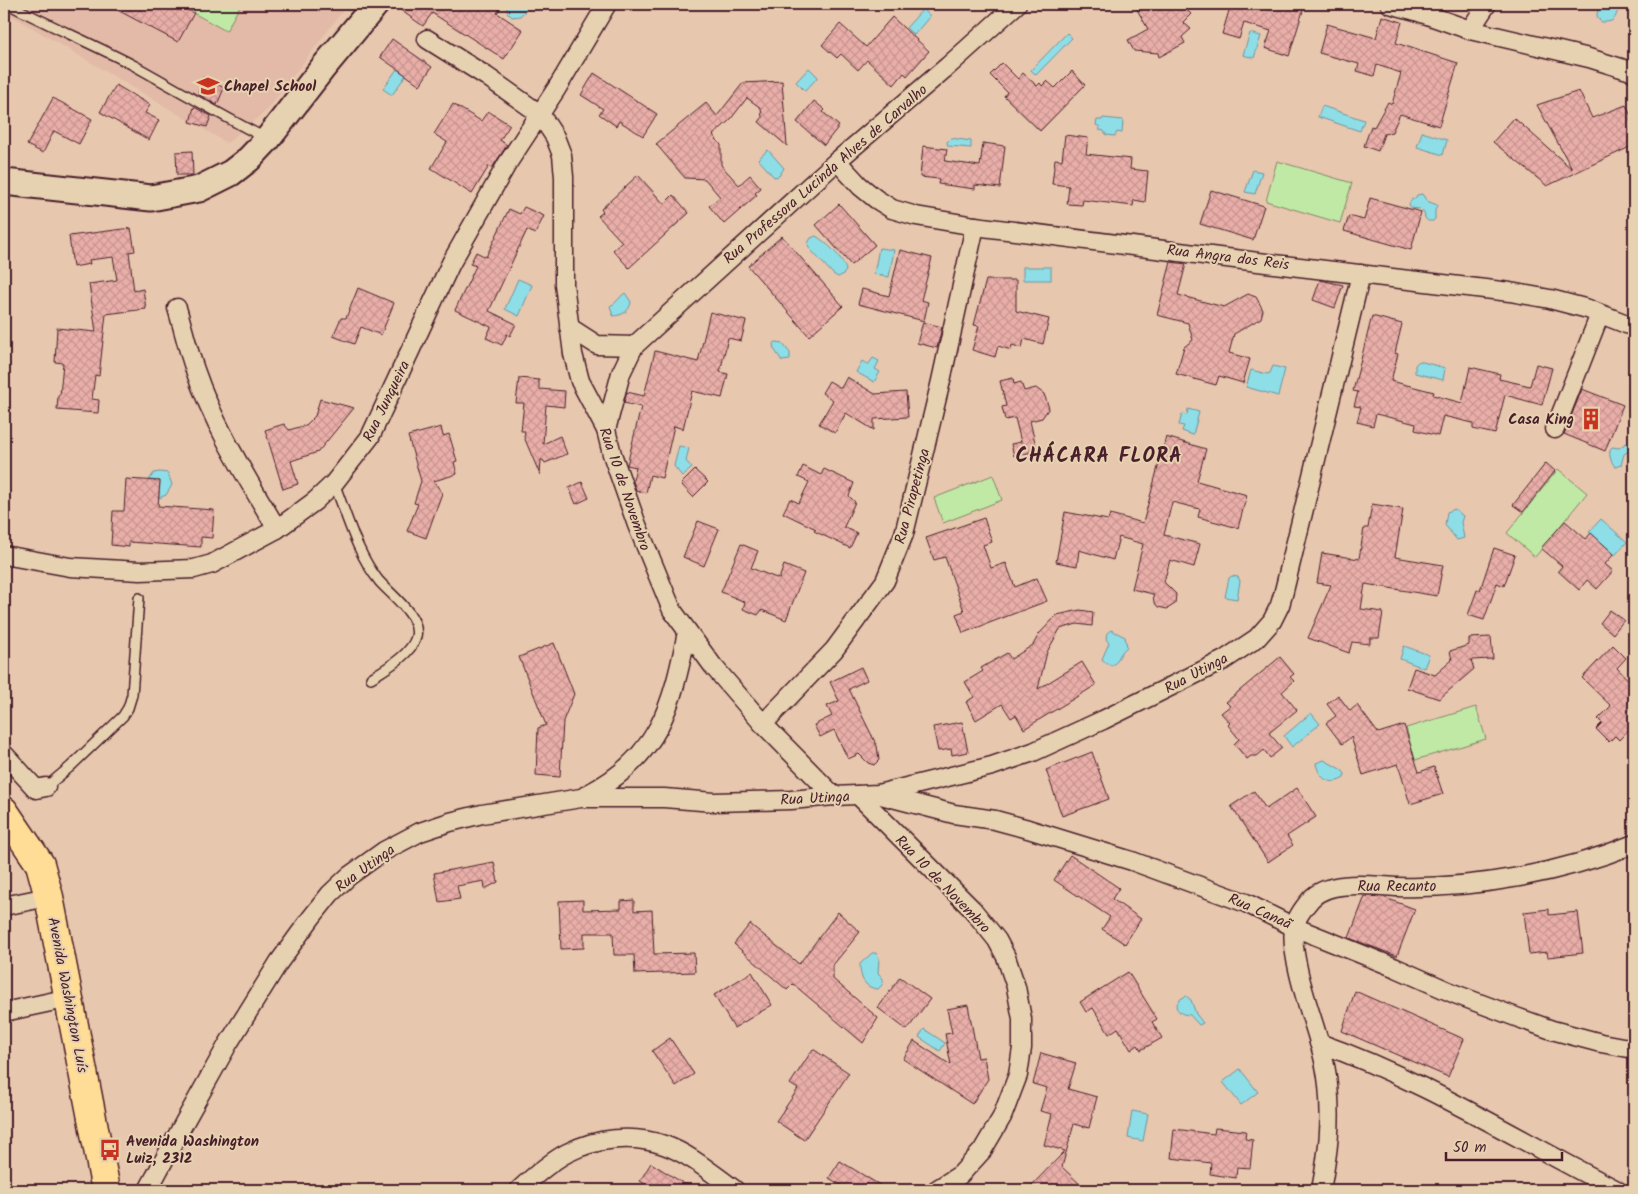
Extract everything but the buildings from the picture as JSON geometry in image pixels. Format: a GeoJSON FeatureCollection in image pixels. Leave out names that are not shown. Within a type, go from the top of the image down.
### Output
{"type":"FeatureCollection","features":[{"type":"Feature","properties":{"kind":"main road","name":"Avenida Washington Luís"},"geometry":{"type":"LineString","coordinates":[[4,811],[40,864],[49,897],[106,1190]]}},
{"type":"Feature","properties":{"kind":"street"},"geometry":{"type":"LineString","coordinates":[[4,182],[152,198],[200,189],[231,173],[267,140],[376,4]]}},
{"type":"Feature","properties":{"kind":"street","name":"Rua Junqueira"},"geometry":{"type":"LineString","coordinates":[[4,556],[70,566],[140,571],[194,569],[212,564],[278,529],[315,501],[334,483],[370,438],[451,263],[507,164],[607,4]]}},
{"type":"Feature","properties":{"kind":"street","name":"Rua Professora Lucinda Alves de Carvalho"},"geometry":{"type":"LineString","coordinates":[[606,430],[621,373],[634,346],[836,160],[948,66],[1017,4]]}},
{"type":"Feature","properties":{"kind":"street"},"geometry":{"type":"LineString","coordinates":[[1390,4],[1418,7],[1470,30],[1589,58],[1634,72]]}},
{"type":"Feature","properties":{"kind":"street"},"geometry":{"type":"LineString","coordinates":[[1470,30],[1487,4]]}},
{"type":"Feature","properties":{"kind":"street","name":"Rua 10 de Novembro"},"geometry":{"type":"LineString","coordinates":[[427,39],[486,76],[540,114],[555,136],[562,155],[564,177],[564,284],[573,354],[580,381],[606,430],[612,454],[648,552],[672,610],[713,666],[763,724],[834,796]]}},
{"type":"Feature","properties":{"kind":"street","name":"Rua Angra dos Reis"},"geometry":{"type":"LineString","coordinates":[[836,160],[860,186],[876,199],[892,209],[916,216],[975,226],[1550,298],[1634,327]]}},
{"type":"Feature","properties":{"kind":"street","name":"Rua Pirapetinga"},"geometry":{"type":"LineString","coordinates":[[763,724],[834,650],[884,581],[904,534],[941,381],[975,226]]}},
{"type":"Feature","properties":{"kind":"street","name":"Rua Utinga"},"geometry":{"type":"LineString","coordinates":[[148,1190],[184,1121],[228,1044],[279,962],[311,918],[330,894],[350,876],[384,851],[420,832],[482,814],[582,798],[664,798],[714,802],[791,800],[878,794],[992,766],[1033,752],[1177,684],[1224,660],[1257,638],[1272,621],[1284,591],[1361,274]]}},
{"type":"Feature","properties":{"kind":"street"},"geometry":{"type":"LineString","coordinates":[[177,308],[195,370],[215,418],[242,471],[278,529]]}},
{"type":"Feature","properties":{"kind":"street"},"geometry":{"type":"LineString","coordinates":[[1555,429],[1600,314]]}},
{"type":"Feature","properties":{"kind":"street"},"geometry":{"type":"LineString","coordinates":[[569,327],[597,345],[634,346]]}},
{"type":"Feature","properties":{"kind":"street"},"geometry":{"type":"LineString","coordinates":[[582,798],[606,785],[632,764],[646,749],[663,721],[674,690],[687,632]]}},
{"type":"Feature","properties":{"kind":"street"},"geometry":{"type":"LineString","coordinates":[[4,754],[36,789],[46,787]]}},
{"type":"Feature","properties":{"kind":"street","name":"Rua Canaã"},"geometry":{"type":"LineString","coordinates":[[878,794],[954,814],[1003,822],[1132,861],[1246,903],[1294,926],[1455,994],[1552,1030],[1601,1043],[1634,1049]]}},
{"type":"Feature","properties":{"kind":"street","name":"Rua 10 de Novembro"},"geometry":{"type":"LineString","coordinates":[[858,795],[977,915],[997,940],[1016,986],[1022,1019],[1022,1048],[1018,1075],[1002,1117],[982,1151],[960,1176],[936,1190]]}},
{"type":"Feature","properties":{"kind":"street","name":"Rua Recanto"},"geometry":{"type":"LineString","coordinates":[[1321,1190],[1329,1147],[1331,1121],[1328,1083],[1319,1043],[1304,996],[1294,950],[1294,926],[1304,907],[1314,895],[1327,889],[1345,886],[1416,888],[1499,880],[1537,873],[1611,854],[1634,844]]}},
{"type":"Feature","properties":{"kind":"street"},"geometry":{"type":"LineString","coordinates":[[4,906],[34,900]]}},
{"type":"Feature","properties":{"kind":"street"},"geometry":{"type":"LineString","coordinates":[[4,1012],[60,1000]]}},
{"type":"Feature","properties":{"kind":"street"},"geometry":{"type":"LineString","coordinates":[[1319,1043],[1374,1064],[1437,1093],[1617,1190]]}},
{"type":"Feature","properties":{"kind":"street"},"geometry":{"type":"LineString","coordinates":[[519,1190],[567,1153],[593,1143],[622,1138],[664,1145],[708,1170],[735,1190]]}},
{"type":"Feature","properties":{"kind":"lane"},"geometry":{"type":"LineString","coordinates":[[8,4],[134,66],[267,140]]}},
{"type":"Feature","properties":{"kind":"lane"},"geometry":{"type":"LineString","coordinates":[[334,483],[366,562],[379,581],[413,619],[416,631],[416,638],[396,662],[371,678]]}},
{"type":"Feature","properties":{"kind":"lane"},"geometry":{"type":"LineString","coordinates":[[46,787],[122,716],[128,708],[132,695],[138,598]]}},
{"type":"Feature","properties":{"kind":"shaded area","name":"Chapel School"},"geometry":{"type":"Polygon","coordinates":[[[4,4],[348,4],[267,110],[227,143],[4,11],[4,4]]]}},
{"type":"Feature","properties":{"kind":"green space"},"geometry":{"type":"Polygon","coordinates":[[[177,4],[241,4],[226,31],[177,4]]]}},
{"type":"Feature","properties":{"kind":"green space"},"geometry":{"type":"Polygon","coordinates":[[[1277,161],[1352,183],[1340,223],[1266,201],[1277,161]]]}},
{"type":"Feature","properties":{"kind":"green space"},"geometry":{"type":"Polygon","coordinates":[[[1558,469],[1587,493],[1535,557],[1507,533],[1558,469]]]}},
{"type":"Feature","properties":{"kind":"green space"},"geometry":{"type":"Polygon","coordinates":[[[993,475],[1002,500],[943,523],[934,498],[993,475]]]}},
{"type":"Feature","properties":{"kind":"green space"},"geometry":{"type":"Polygon","coordinates":[[[1476,707],[1486,739],[1415,760],[1406,728],[1476,707]]]}},
{"type":"Feature","properties":{"kind":"water"},"geometry":{"type":"Polygon","coordinates":[[[507,4],[526,4],[526,10],[520,16],[512,17],[507,12],[507,4]]]}},
{"type":"Feature","properties":{"kind":"water"},"geometry":{"type":"Polygon","coordinates":[[[1613,4],[1619,4],[1615,18],[1611,21],[1602,22],[1597,17],[1598,10],[1613,4]]]}},
{"type":"Feature","properties":{"kind":"water"},"geometry":{"type":"Polygon","coordinates":[[[923,9],[930,16],[914,35],[906,28],[923,9]]]}},
{"type":"Feature","properties":{"kind":"water"},"geometry":{"type":"Polygon","coordinates":[[[1067,33],[1072,38],[1036,75],[1031,70],[1067,33]]]}},
{"type":"Feature","properties":{"kind":"water"},"geometry":{"type":"Polygon","coordinates":[[[1250,33],[1261,36],[1254,58],[1243,55],[1250,33]]]}},
{"type":"Feature","properties":{"kind":"water"},"geometry":{"type":"Polygon","coordinates":[[[809,68],[818,77],[805,91],[796,82],[809,68]]]}},
{"type":"Feature","properties":{"kind":"water"},"geometry":{"type":"Polygon","coordinates":[[[397,69],[406,75],[392,95],[383,89],[397,69]]]}},
{"type":"Feature","properties":{"kind":"water"},"geometry":{"type":"Polygon","coordinates":[[[1322,106],[1364,120],[1360,131],[1318,117],[1322,106]]]}},
{"type":"Feature","properties":{"kind":"water"},"geometry":{"type":"Polygon","coordinates":[[[1103,118],[1123,120],[1122,133],[1117,132],[1115,136],[1106,135],[1104,131],[1099,130],[1100,127],[1096,125],[1097,120],[1102,120],[1103,118]]]}},
{"type":"Feature","properties":{"kind":"water"},"geometry":{"type":"Polygon","coordinates":[[[1422,132],[1447,140],[1443,155],[1417,147],[1422,132]]]}},
{"type":"Feature","properties":{"kind":"water"},"geometry":{"type":"Polygon","coordinates":[[[951,138],[971,141],[971,148],[948,146],[947,142],[951,138]]]}},
{"type":"Feature","properties":{"kind":"water"},"geometry":{"type":"Polygon","coordinates":[[[768,150],[784,168],[779,176],[774,177],[758,159],[768,150]]]}},
{"type":"Feature","properties":{"kind":"water"},"geometry":{"type":"Polygon","coordinates":[[[1253,170],[1262,172],[1255,194],[1245,192],[1253,170]]]}},
{"type":"Feature","properties":{"kind":"water"},"geometry":{"type":"Polygon","coordinates":[[[1422,194],[1427,201],[1437,205],[1433,221],[1428,221],[1420,209],[1411,208],[1409,204],[1417,195],[1422,194]]]}},
{"type":"Feature","properties":{"kind":"water"},"geometry":{"type":"Polygon","coordinates":[[[816,236],[839,256],[846,271],[842,275],[838,277],[833,274],[809,248],[808,243],[811,238],[816,236]]]}},
{"type":"Feature","properties":{"kind":"water"},"geometry":{"type":"Polygon","coordinates":[[[879,248],[894,250],[889,277],[874,274],[879,248]]]}},
{"type":"Feature","properties":{"kind":"water"},"geometry":{"type":"Polygon","coordinates":[[[1023,267],[1051,267],[1051,280],[1023,280],[1023,267]]]}},
{"type":"Feature","properties":{"kind":"water"},"geometry":{"type":"Polygon","coordinates":[[[518,279],[532,285],[519,316],[505,309],[518,279]]]}},
{"type":"Feature","properties":{"kind":"water"},"geometry":{"type":"Polygon","coordinates":[[[625,293],[631,302],[629,308],[623,314],[613,316],[610,306],[625,293]]]}},
{"type":"Feature","properties":{"kind":"water"},"geometry":{"type":"Polygon","coordinates":[[[776,342],[782,343],[790,353],[790,360],[782,361],[774,349],[773,344],[776,342]]]}},
{"type":"Feature","properties":{"kind":"water"},"geometry":{"type":"Polygon","coordinates":[[[873,358],[879,361],[875,369],[880,372],[874,382],[856,372],[862,361],[868,365],[873,358]]]}},
{"type":"Feature","properties":{"kind":"water"},"geometry":{"type":"Polygon","coordinates":[[[1419,361],[1445,368],[1443,380],[1415,373],[1415,365],[1419,361]]]}},
{"type":"Feature","properties":{"kind":"water"},"geometry":{"type":"Polygon","coordinates":[[[1273,366],[1285,369],[1278,396],[1246,387],[1251,370],[1267,374],[1270,373],[1273,366]]]}},
{"type":"Feature","properties":{"kind":"water"},"geometry":{"type":"Polygon","coordinates":[[[1188,409],[1199,412],[1193,435],[1182,431],[1184,426],[1179,425],[1182,414],[1187,415],[1188,409]]]}},
{"type":"Feature","properties":{"kind":"water"},"geometry":{"type":"Polygon","coordinates":[[[1626,443],[1631,446],[1629,451],[1624,454],[1621,465],[1615,467],[1610,457],[1611,449],[1612,447],[1619,448],[1626,443]]]}},
{"type":"Feature","properties":{"kind":"water"},"geometry":{"type":"Polygon","coordinates":[[[679,446],[689,448],[686,461],[692,468],[682,476],[674,466],[679,446]]]}},
{"type":"Feature","properties":{"kind":"water"},"geometry":{"type":"Polygon","coordinates":[[[154,473],[168,473],[172,485],[166,495],[159,498],[160,481],[149,480],[154,473]]]}},
{"type":"Feature","properties":{"kind":"water"},"geometry":{"type":"Polygon","coordinates":[[[1455,509],[1463,516],[1461,522],[1464,538],[1457,540],[1445,525],[1447,512],[1455,509]]]}},
{"type":"Feature","properties":{"kind":"water"},"geometry":{"type":"Polygon","coordinates":[[[1601,519],[1627,542],[1615,555],[1589,532],[1601,519]]]}},
{"type":"Feature","properties":{"kind":"water"},"geometry":{"type":"Polygon","coordinates":[[[1232,576],[1238,577],[1240,581],[1237,599],[1225,597],[1229,578],[1232,576]]]}},
{"type":"Feature","properties":{"kind":"water"},"geometry":{"type":"Polygon","coordinates":[[[1111,630],[1125,637],[1127,647],[1112,666],[1102,659],[1109,643],[1106,639],[1107,633],[1111,630]]]}},
{"type":"Feature","properties":{"kind":"water"},"geometry":{"type":"Polygon","coordinates":[[[1404,646],[1429,655],[1424,668],[1400,659],[1404,646]]]}},
{"type":"Feature","properties":{"kind":"water"},"geometry":{"type":"Polygon","coordinates":[[[1311,713],[1320,724],[1292,747],[1284,736],[1311,713]]]}},
{"type":"Feature","properties":{"kind":"water"},"geometry":{"type":"Polygon","coordinates":[[[1324,760],[1342,770],[1345,774],[1344,778],[1330,781],[1323,778],[1316,763],[1324,760]]]}},
{"type":"Feature","properties":{"kind":"water"},"geometry":{"type":"Polygon","coordinates":[[[872,953],[876,953],[879,958],[878,973],[883,981],[878,989],[866,984],[861,973],[860,964],[872,953]]]}},
{"type":"Feature","properties":{"kind":"water"},"geometry":{"type":"Polygon","coordinates":[[[1186,996],[1191,1000],[1196,1014],[1203,1023],[1199,1025],[1190,1015],[1182,1013],[1177,1009],[1178,1001],[1186,996]]]}},
{"type":"Feature","properties":{"kind":"water"},"geometry":{"type":"Polygon","coordinates":[[[924,1029],[945,1043],[940,1051],[919,1037],[924,1029]]]}},
{"type":"Feature","properties":{"kind":"water"},"geometry":{"type":"Polygon","coordinates":[[[1240,1069],[1258,1092],[1241,1105],[1223,1082],[1240,1069]]]}},
{"type":"Feature","properties":{"kind":"water"},"geometry":{"type":"Polygon","coordinates":[[[1132,1111],[1148,1114],[1143,1141],[1128,1138],[1132,1111]]]}},
{"type":"Feature","properties":{"kind":"place","name":"Chapel School"},"geometry":{"type":"Point","coordinates":[208,86]}},
{"type":"Feature","properties":{"kind":"place","name":"Casa King"},"geometry":{"type":"Point","coordinates":[1591,419]}},
{"type":"Feature","properties":{"kind":"place","name":"Avenida Washington Luiz, 2312"},"geometry":{"type":"Point","coordinates":[110,1150]}},
{"type":"Feature","properties":{"kind":"district","name":"CHÁCARA FLORA"},"geometry":{"type":"Point","coordinates":[1099,455]}}]}
